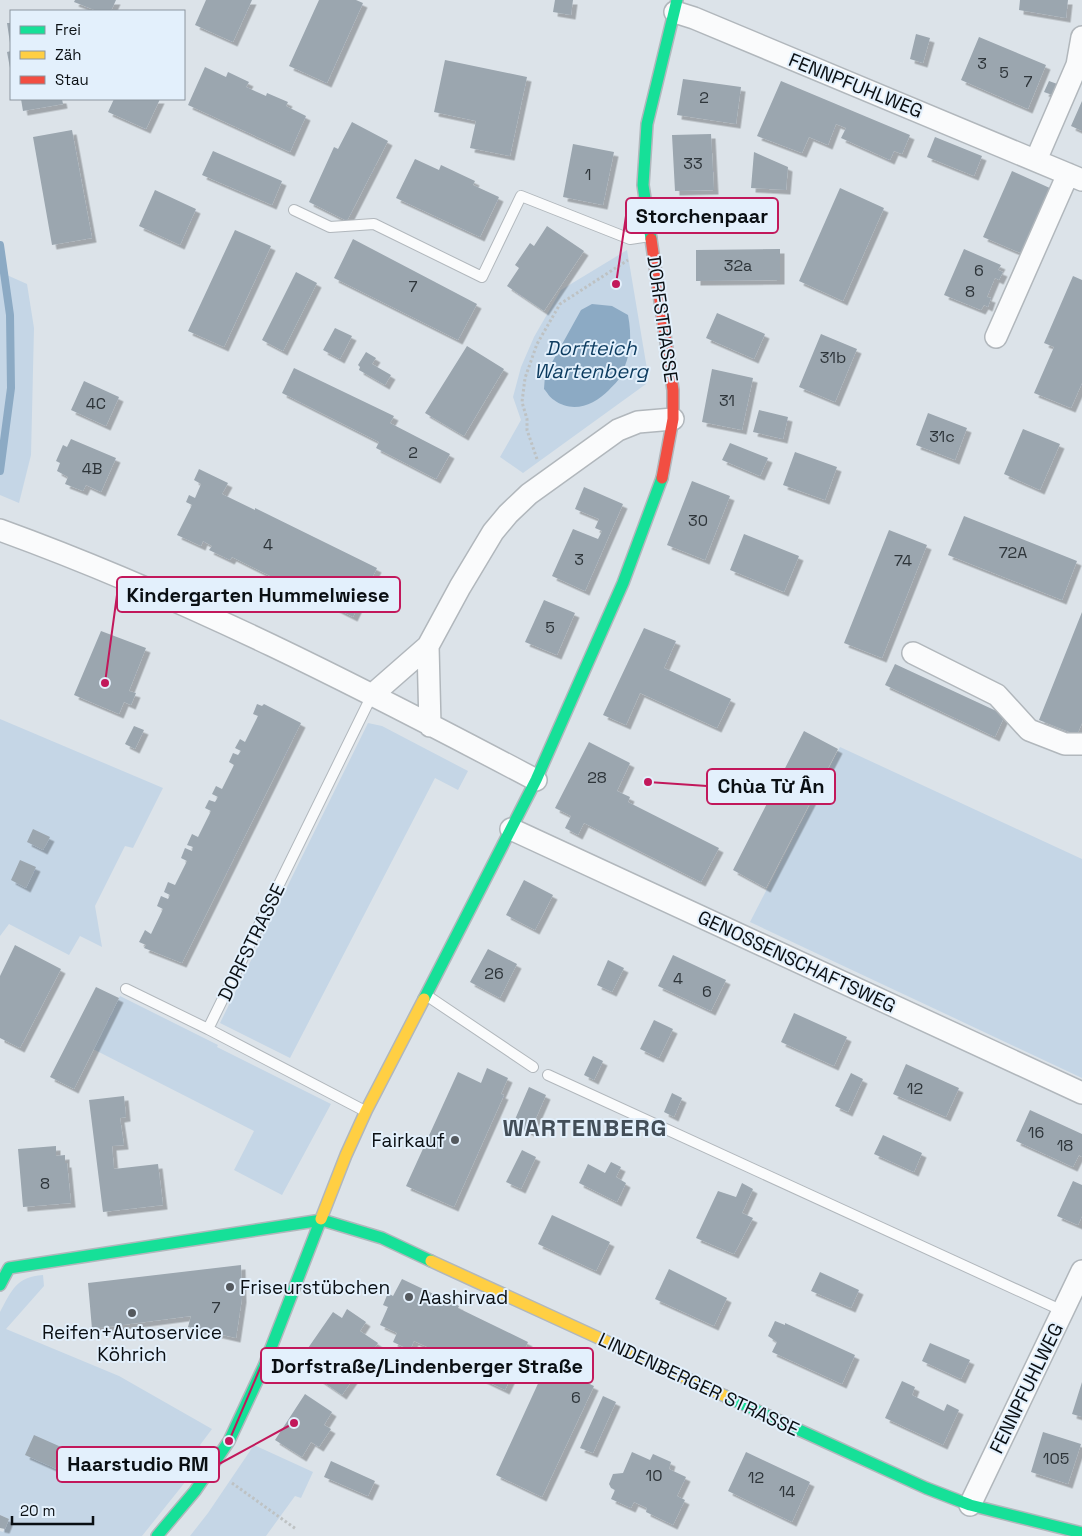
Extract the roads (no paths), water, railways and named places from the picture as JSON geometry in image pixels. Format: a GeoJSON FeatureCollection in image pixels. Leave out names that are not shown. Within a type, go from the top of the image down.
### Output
{"type":"FeatureCollection","features":[{"type":"Feature","properties":{"kind":"main road","name":"DORFSTRASSE"},"geometry":{"type":"LineString","coordinates":[[157,1536],[195,1492],[229,1441],[264,1366],[346,1155],[366,1111],[536,780],[623,583],[664,471],[673,419],[673,390],[643,185],[647,124],[676,6]]}},
{"type":"Feature","properties":{"kind":"main road"},"geometry":{"type":"LineString","coordinates":[[0,1285],[10,1268],[322,1220]]}},
{"type":"Feature","properties":{"kind":"main road","name":"LINDENBERGER STRASSE"},"geometry":{"type":"LineString","coordinates":[[322,1220],[382,1238],[926,1488],[970,1505],[1082,1533]]}},
{"type":"Feature","properties":{"kind":"street","name":"FENNPFUHLWEG"},"geometry":{"type":"LineString","coordinates":[[676,6],[694,18],[1075,177],[996,337]]}},
{"type":"Feature","properties":{"kind":"street"},"geometry":{"type":"LineString","coordinates":[[1036,160],[1077,65],[1082,38]]}},
{"type":"Feature","properties":{"kind":"street","name":"DORFSTRASSE"},"geometry":{"type":"LineString","coordinates":[[372,695],[428,646],[493,532],[529,494],[618,430],[638,422],[673,419]]}},
{"type":"Feature","properties":{"kind":"street"},"geometry":{"type":"LineString","coordinates":[[0,530],[118,575],[265,643],[372,695],[536,780]]}},
{"type":"Feature","properties":{"kind":"street","name":"DORFSTRASSE"},"geometry":{"type":"LineString","coordinates":[[428,646],[430,726]]}},
{"type":"Feature","properties":{"kind":"street"},"geometry":{"type":"LineString","coordinates":[[913,653],[997,695],[1028,730],[1064,744],[1082,744]]}},
{"type":"Feature","properties":{"kind":"street","name":"GENOSSENSCHAFTSWEG"},"geometry":{"type":"LineString","coordinates":[[511,829],[1082,1094]]}},
{"type":"Feature","properties":{"kind":"street","name":"FENNPFUHLWEG"},"geometry":{"type":"LineString","coordinates":[[970,1505],[1082,1271]]}},
{"type":"Feature","properties":{"kind":"lane"},"geometry":{"type":"LineString","coordinates":[[294,210],[330,227],[374,224],[482,277],[521,196],[630,239],[651,236]]}},
{"type":"Feature","properties":{"kind":"lane","name":"DORFSTRASSE"},"geometry":{"type":"LineString","coordinates":[[208,1030],[372,695]]}},
{"type":"Feature","properties":{"kind":"lane"},"geometry":{"type":"LineString","coordinates":[[126,989],[366,1111]]}},
{"type":"Feature","properties":{"kind":"lane"},"geometry":{"type":"LineString","coordinates":[[426,995],[533,1067]]}},
{"type":"Feature","properties":{"kind":"lane"},"geometry":{"type":"LineString","coordinates":[[548,1075],[1063,1311]]}},
{"type":"Feature","properties":{"kind":"water","name":"Dorfteich Wartenberg"},"geometry":{"type":"Polygon","coordinates":[[[592,304],[612,306],[628,315],[630,331],[629,353],[620,377],[603,395],[583,406],[568,406],[553,399],[544,389],[545,375],[581,310],[592,304]]]}},
{"type":"Feature","properties":{"kind":"waterway"},"geometry":{"type":"LineString","coordinates":[[0,245],[10,315],[11,388],[0,471]]}},
{"type":"Feature","properties":{"kind":"place","name":"Storchenpaar"},"geometry":{"type":"Point","coordinates":[616,284]}},
{"type":"Feature","properties":{"kind":"place","name":"Kindergarten Hummelwiese"},"geometry":{"type":"Point","coordinates":[105,683]}},
{"type":"Feature","properties":{"kind":"place","name":"Chùa Từ Ân"},"geometry":{"type":"Point","coordinates":[648,782]}},
{"type":"Feature","properties":{"kind":"place","name":"Fairkauf"},"geometry":{"type":"Point","coordinates":[455,1140]}},
{"type":"Feature","properties":{"kind":"place","name":"Friseurstübchen"},"geometry":{"type":"Point","coordinates":[230,1287]}},
{"type":"Feature","properties":{"kind":"place","name":"Aashirvad"},"geometry":{"type":"Point","coordinates":[409,1297]}},
{"type":"Feature","properties":{"kind":"place","name":"Reifen+Autoservice Köhrich"},"geometry":{"type":"Point","coordinates":[132,1313]}},
{"type":"Feature","properties":{"kind":"place","name":"Haarstudio RM"},"geometry":{"type":"Point","coordinates":[294,1423]}},
{"type":"Feature","properties":{"kind":"place","name":"Dorfstraße/Lindenberger Straße"},"geometry":{"type":"Point","coordinates":[229,1441]}},
{"type":"Feature","properties":{"kind":"district","name":"WARTENBERG"},"geometry":{"type":"Point","coordinates":[585,1128]}}]}
